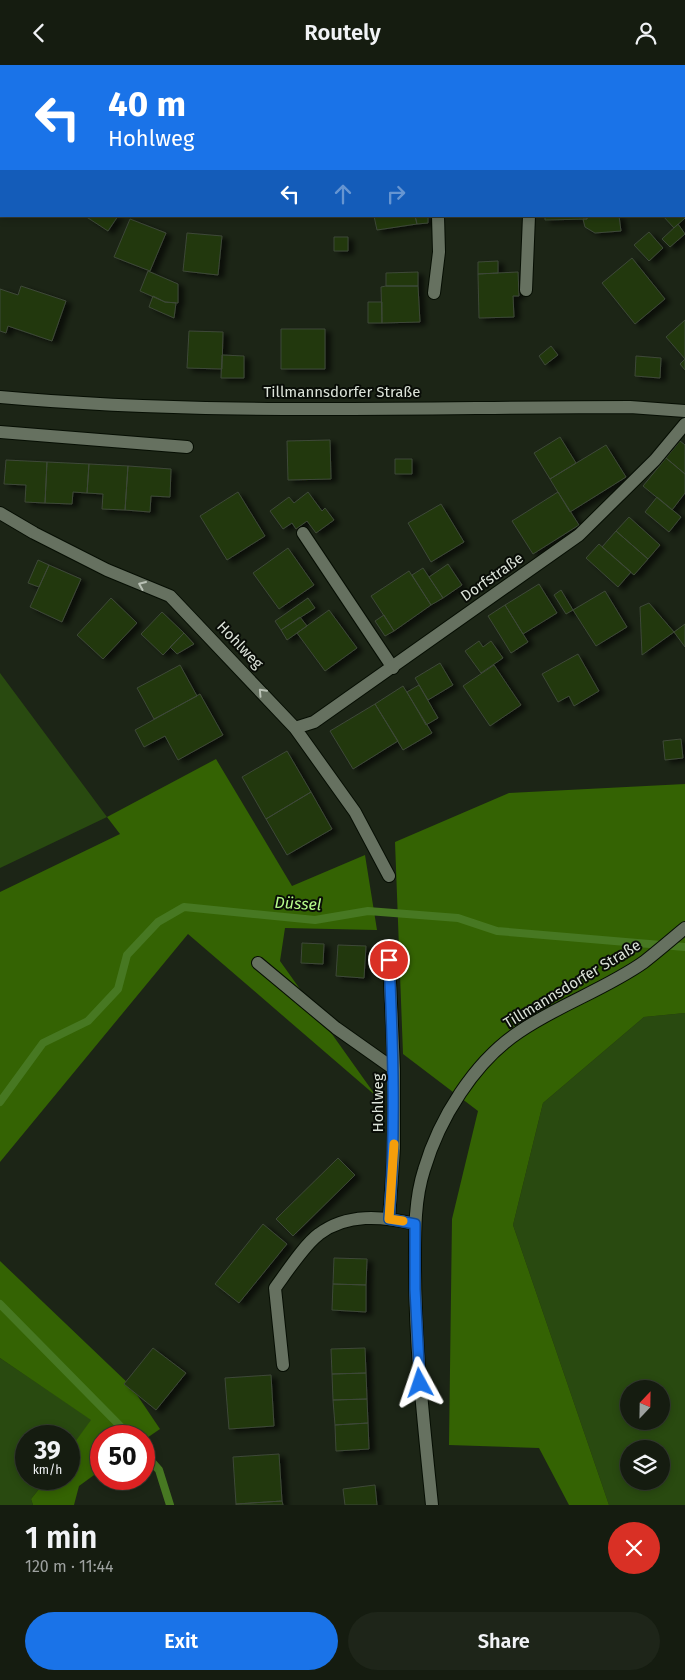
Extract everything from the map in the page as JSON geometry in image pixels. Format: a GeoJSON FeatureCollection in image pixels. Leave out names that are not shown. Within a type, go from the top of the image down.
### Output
{"type":"FeatureCollection","features":[{"type":"Feature","properties":{"kind":"main road"},"geometry":{"type":"LineString","coordinates":[[434,293],[439,252],[438,217]]}},
{"type":"Feature","properties":{"kind":"main road"},"geometry":{"type":"LineString","coordinates":[[526,290],[529,217]]}},
{"type":"Feature","properties":{"kind":"main road","name":"Tillmannsdorfer Straße"},"geometry":{"type":"LineString","coordinates":[[0,397],[68,403],[263,409],[612,407],[685,411]]}},
{"type":"Feature","properties":{"kind":"main road","name":"Dorfstraße"},"geometry":{"type":"LineString","coordinates":[[295,728],[314,722],[579,535],[655,460],[685,424]]}},
{"type":"Feature","properties":{"kind":"main road"},"geometry":{"type":"LineString","coordinates":[[0,432],[188,447]]}},
{"type":"Feature","properties":{"kind":"main road","name":"Hohlweg"},"geometry":{"type":"LineString","coordinates":[[0,513],[34,533],[107,570],[170,597],[295,728],[355,812],[389,876]]}},
{"type":"Feature","properties":{"kind":"main road"},"geometry":{"type":"LineString","coordinates":[[304,533],[393,668]]}},
{"type":"Feature","properties":{"kind":"main road","name":"Tillmannsdorfer Straße"},"geometry":{"type":"LineString","coordinates":[[432,1505],[418,1365],[415,1224],[424,1171],[443,1125],[467,1085],[492,1055],[518,1032],[644,962],[685,928]]}},
{"type":"Feature","properties":{"kind":"main road","name":"Hohlweg"},"geometry":{"type":"LineString","coordinates":[[389,960],[394,1069],[394,1148],[389,1219]]}},
{"type":"Feature","properties":{"kind":"main road"},"geometry":{"type":"LineString","coordinates":[[258,963],[336,1028],[394,1069]]}},
{"type":"Feature","properties":{"kind":"main road"},"geometry":{"type":"LineString","coordinates":[[283,1365],[275,1287],[318,1235],[345,1220],[371,1217],[415,1224]]}},
{"type":"Feature","properties":{"kind":"green space"},"geometry":{"type":"Polygon","coordinates":[[[0,673],[107,817],[0,868],[0,673]]]}},
{"type":"Feature","properties":{"kind":"green space"},"geometry":{"type":"Polygon","coordinates":[[[216,759],[292,886],[365,855],[377,930],[285,928],[280,961],[376,1096],[188,934],[0,1162],[0,892],[120,834],[107,817],[216,759]]]}},
{"type":"Feature","properties":{"kind":"green space"},"geometry":{"type":"Polygon","coordinates":[[[685,784],[685,1013],[644,1017],[543,1103],[513,1225],[609,1505],[569,1505],[539,1448],[449,1445],[452,1219],[478,1111],[403,1054],[395,842],[509,793],[685,784]]]}},
{"type":"Feature","properties":{"kind":"green space"},"geometry":{"type":"Polygon","coordinates":[[[685,1013],[685,1505],[609,1505],[513,1225],[543,1103],[644,1017],[685,1013]]]}},
{"type":"Feature","properties":{"kind":"green space"},"geometry":{"type":"Polygon","coordinates":[[[0,1261],[131,1386],[160,1429],[155,1432],[155,1425],[90,1425],[90,1478],[80,1485],[80,1435],[91,1420],[0,1358],[0,1261]]]}},
{"type":"Feature","properties":{"kind":"green space"},"geometry":{"type":"Polygon","coordinates":[[[0,1358],[92,1420],[80,1436],[80,1425],[15,1425],[15,1490],[38,1490],[31,1499],[33,1505],[0,1505],[0,1358]]]}},
{"type":"Feature","properties":{"kind":"green space"},"geometry":{"type":"Polygon","coordinates":[[[38,1490],[78,1490],[74,1505],[33,1505],[31,1499],[38,1490]]]}},
{"type":"Feature","properties":{"kind":"building"},"geometry":{"type":"Polygon","coordinates":[[[87,217],[117,217],[108,231],[87,217]]]}},
{"type":"Feature","properties":{"kind":"building"},"geometry":{"type":"Polygon","coordinates":[[[374,217],[415,217],[417,224],[377,230],[374,217]]]}},
{"type":"Feature","properties":{"kind":"building"},"geometry":{"type":"Polygon","coordinates":[[[415,217],[428,217],[428,223],[417,224],[415,217]]]}},
{"type":"Feature","properties":{"kind":"building"},"geometry":{"type":"Polygon","coordinates":[[[545,217],[587,217],[587,219],[545,220],[545,217]]]}},
{"type":"Feature","properties":{"kind":"building"},"geometry":{"type":"Polygon","coordinates":[[[587,217],[619,217],[621,231],[595,233],[585,227],[583,219],[587,219],[587,217]]]}},
{"type":"Feature","properties":{"kind":"building"},"geometry":{"type":"Polygon","coordinates":[[[664,217],[685,217],[685,218],[674,228],[664,217]]]}},
{"type":"Feature","properties":{"kind":"building"},"geometry":{"type":"Polygon","coordinates":[[[130,219],[166,233],[150,271],[114,257],[130,219]]]}},
{"type":"Feature","properties":{"kind":"building"},"geometry":{"type":"Polygon","coordinates":[[[678,224],[685,234],[670,247],[662,239],[678,224]]]}},
{"type":"Feature","properties":{"kind":"building"},"geometry":{"type":"Polygon","coordinates":[[[649,232],[663,248],[649,261],[634,245],[649,232]]]}},
{"type":"Feature","properties":{"kind":"building"},"geometry":{"type":"Polygon","coordinates":[[[187,233],[222,236],[218,275],[183,271],[187,233]]]}},
{"type":"Feature","properties":{"kind":"building"},"geometry":{"type":"Polygon","coordinates":[[[334,237],[348,237],[348,251],[334,251],[334,237]]]}},
{"type":"Feature","properties":{"kind":"building"},"geometry":{"type":"Polygon","coordinates":[[[632,258],[665,299],[635,324],[602,283],[632,258]]]}},
{"type":"Feature","properties":{"kind":"building"},"geometry":{"type":"Polygon","coordinates":[[[498,261],[498,273],[478,274],[478,262],[498,261]]]}},
{"type":"Feature","properties":{"kind":"building"},"geometry":{"type":"Polygon","coordinates":[[[148,271],[178,284],[178,303],[165,302],[140,291],[148,271]]]}},
{"type":"Feature","properties":{"kind":"building"},"geometry":{"type":"Polygon","coordinates":[[[418,272],[418,286],[386,286],[386,273],[418,272]]]}},
{"type":"Feature","properties":{"kind":"building"},"geometry":{"type":"Polygon","coordinates":[[[518,272],[519,296],[513,296],[514,317],[479,318],[478,274],[518,272]]]}},
{"type":"Feature","properties":{"kind":"building"},"geometry":{"type":"Polygon","coordinates":[[[21,286],[66,301],[52,341],[8,326],[6,333],[0,331],[0,289],[18,295],[21,286]]]}},
{"type":"Feature","properties":{"kind":"building"},"geometry":{"type":"Polygon","coordinates":[[[418,286],[420,322],[382,323],[381,287],[418,286]]]}},
{"type":"Feature","properties":{"kind":"building"},"geometry":{"type":"Polygon","coordinates":[[[153,296],[165,302],[176,303],[174,318],[149,307],[153,296]]]}},
{"type":"Feature","properties":{"kind":"building"},"geometry":{"type":"Polygon","coordinates":[[[368,302],[382,302],[382,323],[368,323],[368,302]]]}},
{"type":"Feature","properties":{"kind":"building"},"geometry":{"type":"Polygon","coordinates":[[[685,320],[685,359],[666,337],[685,320]]]}},
{"type":"Feature","properties":{"kind":"building"},"geometry":{"type":"Polygon","coordinates":[[[281,329],[325,329],[325,369],[281,369],[281,329]]]}},
{"type":"Feature","properties":{"kind":"building"},"geometry":{"type":"Polygon","coordinates":[[[189,331],[223,332],[222,369],[187,368],[189,331]]]}},
{"type":"Feature","properties":{"kind":"building"},"geometry":{"type":"Polygon","coordinates":[[[551,346],[558,355],[545,365],[539,356],[551,346]]]}},
{"type":"Feature","properties":{"kind":"building"},"geometry":{"type":"Polygon","coordinates":[[[222,355],[244,356],[244,378],[221,378],[222,355]]]}},
{"type":"Feature","properties":{"kind":"building"},"geometry":{"type":"Polygon","coordinates":[[[636,356],[661,358],[660,378],[635,376],[636,356]]]}},
{"type":"Feature","properties":{"kind":"building"},"geometry":{"type":"Polygon","coordinates":[[[685,359],[685,370],[680,364],[685,359]]]}},
{"type":"Feature","properties":{"kind":"building"},"geometry":{"type":"Polygon","coordinates":[[[560,437],[576,463],[550,479],[534,453],[560,437]]]}},
{"type":"Feature","properties":{"kind":"building"},"geometry":{"type":"Polygon","coordinates":[[[330,440],[331,479],[288,480],[287,441],[330,440]]]}},
{"type":"Feature","properties":{"kind":"building"},"geometry":{"type":"Polygon","coordinates":[[[680,441],[685,445],[685,474],[666,458],[680,441]]]}},
{"type":"Feature","properties":{"kind":"building"},"geometry":{"type":"Polygon","coordinates":[[[606,445],[626,477],[570,512],[550,479],[606,445]]]}},
{"type":"Feature","properties":{"kind":"building"},"geometry":{"type":"Polygon","coordinates":[[[666,458],[685,474],[685,493],[672,510],[643,486],[666,458]]]}},
{"type":"Feature","properties":{"kind":"building"},"geometry":{"type":"Polygon","coordinates":[[[395,459],[412,459],[412,474],[395,474],[395,459]]]}},
{"type":"Feature","properties":{"kind":"building"},"geometry":{"type":"Polygon","coordinates":[[[6,460],[47,462],[45,503],[25,502],[26,485],[4,484],[6,460]]]}},
{"type":"Feature","properties":{"kind":"building"},"geometry":{"type":"Polygon","coordinates":[[[47,462],[89,464],[87,493],[73,492],[72,504],[45,503],[47,462]]]}},
{"type":"Feature","properties":{"kind":"building"},"geometry":{"type":"Polygon","coordinates":[[[89,464],[128,466],[125,510],[102,509],[103,494],[87,493],[89,464]]]}},
{"type":"Feature","properties":{"kind":"building"},"geometry":{"type":"Polygon","coordinates":[[[128,466],[171,469],[170,497],[151,496],[150,512],[125,510],[128,466]]]}},
{"type":"Feature","properties":{"kind":"building"},"geometry":{"type":"Polygon","coordinates":[[[238,492],[265,536],[227,560],[200,516],[238,492]]]}},
{"type":"Feature","properties":{"kind":"building"},"geometry":{"type":"Polygon","coordinates":[[[308,492],[322,511],[325,508],[334,520],[316,533],[307,521],[296,529],[292,523],[283,529],[270,511],[289,497],[294,503],[308,492]]]}},
{"type":"Feature","properties":{"kind":"building"},"geometry":{"type":"Polygon","coordinates":[[[558,492],[579,525],[533,554],[512,521],[558,492]]]}},
{"type":"Feature","properties":{"kind":"building"},"geometry":{"type":"Polygon","coordinates":[[[657,497],[681,517],[669,532],[645,512],[657,497]]]}},
{"type":"Feature","properties":{"kind":"building"},"geometry":{"type":"Polygon","coordinates":[[[441,504],[464,542],[431,562],[408,523],[441,504]]]}},
{"type":"Feature","properties":{"kind":"building"},"geometry":{"type":"Polygon","coordinates":[[[629,517],[660,545],[648,559],[616,531],[629,517]]]}},
{"type":"Feature","properties":{"kind":"building"},"geometry":{"type":"Polygon","coordinates":[[[616,531],[648,559],[634,575],[602,547],[616,531]]]}},
{"type":"Feature","properties":{"kind":"building"},"geometry":{"type":"Polygon","coordinates":[[[599,544],[631,572],[618,587],[586,558],[599,544]]]}},
{"type":"Feature","properties":{"kind":"building"},"geometry":{"type":"Polygon","coordinates":[[[288,548],[314,585],[279,609],[253,573],[288,548]]]}},
{"type":"Feature","properties":{"kind":"building"},"geometry":{"type":"Polygon","coordinates":[[[38,560],[49,565],[39,587],[28,583],[38,560]]]}},
{"type":"Feature","properties":{"kind":"building"},"geometry":{"type":"Polygon","coordinates":[[[448,564],[462,585],[443,598],[429,577],[448,564]]]}},
{"type":"Feature","properties":{"kind":"building"},"geometry":{"type":"Polygon","coordinates":[[[49,565],[81,579],[62,622],[30,607],[49,565]]]}},
{"type":"Feature","properties":{"kind":"building"},"geometry":{"type":"Polygon","coordinates":[[[423,568],[443,598],[431,605],[412,575],[423,568]]]}},
{"type":"Feature","properties":{"kind":"building"},"geometry":{"type":"Polygon","coordinates":[[[409,571],[431,605],[394,631],[371,596],[409,571]]]}},
{"type":"Feature","properties":{"kind":"building"},"geometry":{"type":"Polygon","coordinates":[[[539,584],[557,613],[523,634],[505,605],[539,584]]]}},
{"type":"Feature","properties":{"kind":"building"},"geometry":{"type":"Polygon","coordinates":[[[561,590],[573,610],[566,614],[554,595],[561,590]]]}},
{"type":"Feature","properties":{"kind":"building"},"geometry":{"type":"Polygon","coordinates":[[[605,591],[627,627],[596,646],[573,610],[605,591]]]}},
{"type":"Feature","properties":{"kind":"building"},"geometry":{"type":"Polygon","coordinates":[[[111,598],[137,623],[103,659],[77,635],[111,598]]]}},
{"type":"Feature","properties":{"kind":"building"},"geometry":{"type":"Polygon","coordinates":[[[308,598],[315,608],[281,630],[275,621],[308,598]]]}},
{"type":"Feature","properties":{"kind":"building"},"geometry":{"type":"Polygon","coordinates":[[[649,603],[674,632],[642,655],[640,607],[649,603]]]}},
{"type":"Feature","properties":{"kind":"building"},"geometry":{"type":"Polygon","coordinates":[[[505,605],[528,642],[511,653],[488,616],[505,605]]]}},
{"type":"Feature","properties":{"kind":"building"},"geometry":{"type":"Polygon","coordinates":[[[329,610],[357,648],[325,671],[297,633],[329,610]]]}},
{"type":"Feature","properties":{"kind":"building"},"geometry":{"type":"Polygon","coordinates":[[[162,612],[184,633],[163,655],[141,634],[162,612]]]}},
{"type":"Feature","properties":{"kind":"building"},"geometry":{"type":"Polygon","coordinates":[[[384,615],[394,631],[385,636],[375,621],[384,615]]]}},
{"type":"Feature","properties":{"kind":"building"},"geometry":{"type":"Polygon","coordinates":[[[300,617],[307,626],[287,640],[281,630],[300,617]]]}},
{"type":"Feature","properties":{"kind":"building"},"geometry":{"type":"Polygon","coordinates":[[[685,624],[685,647],[674,632],[685,624]]]}},
{"type":"Feature","properties":{"kind":"building"},"geometry":{"type":"Polygon","coordinates":[[[184,633],[194,644],[177,654],[170,647],[184,633]]]}},
{"type":"Feature","properties":{"kind":"building"},"geometry":{"type":"Polygon","coordinates":[[[479,641],[483,647],[491,641],[503,658],[481,673],[465,651],[479,641]]]}},
{"type":"Feature","properties":{"kind":"building"},"geometry":{"type":"Polygon","coordinates":[[[578,654],[599,691],[574,706],[569,696],[558,702],[542,674],[578,654]]]}},
{"type":"Feature","properties":{"kind":"building"},"geometry":{"type":"Polygon","coordinates":[[[440,663],[453,685],[428,700],[415,678],[440,663]]]}},
{"type":"Feature","properties":{"kind":"building"},"geometry":{"type":"Polygon","coordinates":[[[180,665],[197,696],[154,719],[137,688],[180,665]]]}},
{"type":"Feature","properties":{"kind":"building"},"geometry":{"type":"Polygon","coordinates":[[[494,665],[521,705],[490,726],[463,686],[494,665]]]}},
{"type":"Feature","properties":{"kind":"building"},"geometry":{"type":"Polygon","coordinates":[[[419,685],[438,718],[426,725],[407,692],[419,685]]]}},
{"type":"Feature","properties":{"kind":"building"},"geometry":{"type":"Polygon","coordinates":[[[403,686],[432,733],[403,750],[375,704],[403,686]]]}},
{"type":"Feature","properties":{"kind":"building"},"geometry":{"type":"Polygon","coordinates":[[[200,694],[223,735],[178,760],[165,736],[144,747],[135,730],[200,694]]]}},
{"type":"Feature","properties":{"kind":"building"},"geometry":{"type":"Polygon","coordinates":[[[375,704],[398,741],[353,769],[330,731],[375,704]]]}},
{"type":"Feature","properties":{"kind":"building"},"geometry":{"type":"Polygon","coordinates":[[[681,739],[683,758],[665,760],[663,741],[681,739]]]}},
{"type":"Feature","properties":{"kind":"building"},"geometry":{"type":"Polygon","coordinates":[[[287,751],[311,792],[266,819],[242,777],[287,751]]]}},
{"type":"Feature","properties":{"kind":"building"},"geometry":{"type":"Polygon","coordinates":[[[311,792],[332,829],[287,855],[266,819],[311,792]]]}},
{"type":"Feature","properties":{"kind":"building"},"geometry":{"type":"Polygon","coordinates":[[[302,943],[324,944],[323,964],[301,963],[302,943]]]}},
{"type":"Feature","properties":{"kind":"building"},"geometry":{"type":"Polygon","coordinates":[[[338,945],[366,946],[364,978],[336,976],[338,945]]]}},
{"type":"Feature","properties":{"kind":"building"},"geometry":{"type":"Polygon","coordinates":[[[338,1158],[355,1175],[293,1236],[276,1219],[338,1158]]]}},
{"type":"Feature","properties":{"kind":"building"},"geometry":{"type":"Polygon","coordinates":[[[263,1224],[287,1244],[239,1303],[215,1284],[263,1224]]]}},
{"type":"Feature","properties":{"kind":"building"},"geometry":{"type":"Polygon","coordinates":[[[334,1258],[367,1259],[366,1285],[333,1284],[334,1258]]]}},
{"type":"Feature","properties":{"kind":"building"},"geometry":{"type":"Polygon","coordinates":[[[333,1284],[366,1285],[366,1312],[332,1310],[333,1284]]]}},
{"type":"Feature","properties":{"kind":"building"},"geometry":{"type":"Polygon","coordinates":[[[153,1348],[186,1373],[156,1410],[124,1384],[153,1348]]]}},
{"type":"Feature","properties":{"kind":"building"},"geometry":{"type":"Polygon","coordinates":[[[365,1348],[366,1373],[332,1374],[331,1349],[365,1348]]]}},
{"type":"Feature","properties":{"kind":"building"},"geometry":{"type":"Polygon","coordinates":[[[366,1373],[367,1399],[333,1400],[332,1374],[366,1373]]]}},
{"type":"Feature","properties":{"kind":"building"},"geometry":{"type":"Polygon","coordinates":[[[271,1375],[274,1426],[229,1429],[225,1378],[271,1375]]]}},
{"type":"Feature","properties":{"kind":"building"},"geometry":{"type":"Polygon","coordinates":[[[367,1399],[368,1423],[335,1425],[333,1400],[367,1399]]]}},
{"type":"Feature","properties":{"kind":"building"},"geometry":{"type":"Polygon","coordinates":[[[368,1423],[369,1449],[336,1451],[335,1425],[368,1423]]]}},
{"type":"Feature","properties":{"kind":"building"},"geometry":{"type":"Polygon","coordinates":[[[279,1454],[282,1501],[236,1504],[233,1457],[279,1454]]]}},
{"type":"Feature","properties":{"kind":"building"},"geometry":{"type":"Polygon","coordinates":[[[375,1485],[377,1505],[345,1505],[343,1489],[375,1485]]]}},
{"type":"Feature","properties":{"kind":"building"},"geometry":{"type":"Polygon","coordinates":[[[282,1501],[283,1505],[236,1505],[236,1504],[282,1501]]]}},
{"type":"Feature","properties":{"kind":"waterway","name":"Düssel"},"geometry":{"type":"LineString","coordinates":[[0,1102],[43,1043],[88,1021],[118,989],[127,955],[158,922],[184,907],[315,920],[368,911],[458,918],[497,931],[685,947]]}},
{"type":"Feature","properties":{"kind":"waterway"},"geometry":{"type":"LineString","coordinates":[[0,1304],[119,1425]]}},
{"type":"Feature","properties":{"kind":"waterway"},"geometry":{"type":"LineString","coordinates":[[155,1465],[159,1470],[170,1505]]}},
{"type":"Feature","properties":{"kind":"slow traffic"},"geometry":{"type":"LineString","coordinates":[[394,1144],[389,1219],[403,1221]]}},
{"type":"Feature","properties":{"kind":"route"},"geometry":{"type":"LineString","coordinates":[[389,960],[394,1069],[394,1148],[389,1219],[415,1224],[415,1289],[420,1383]]}}]}
